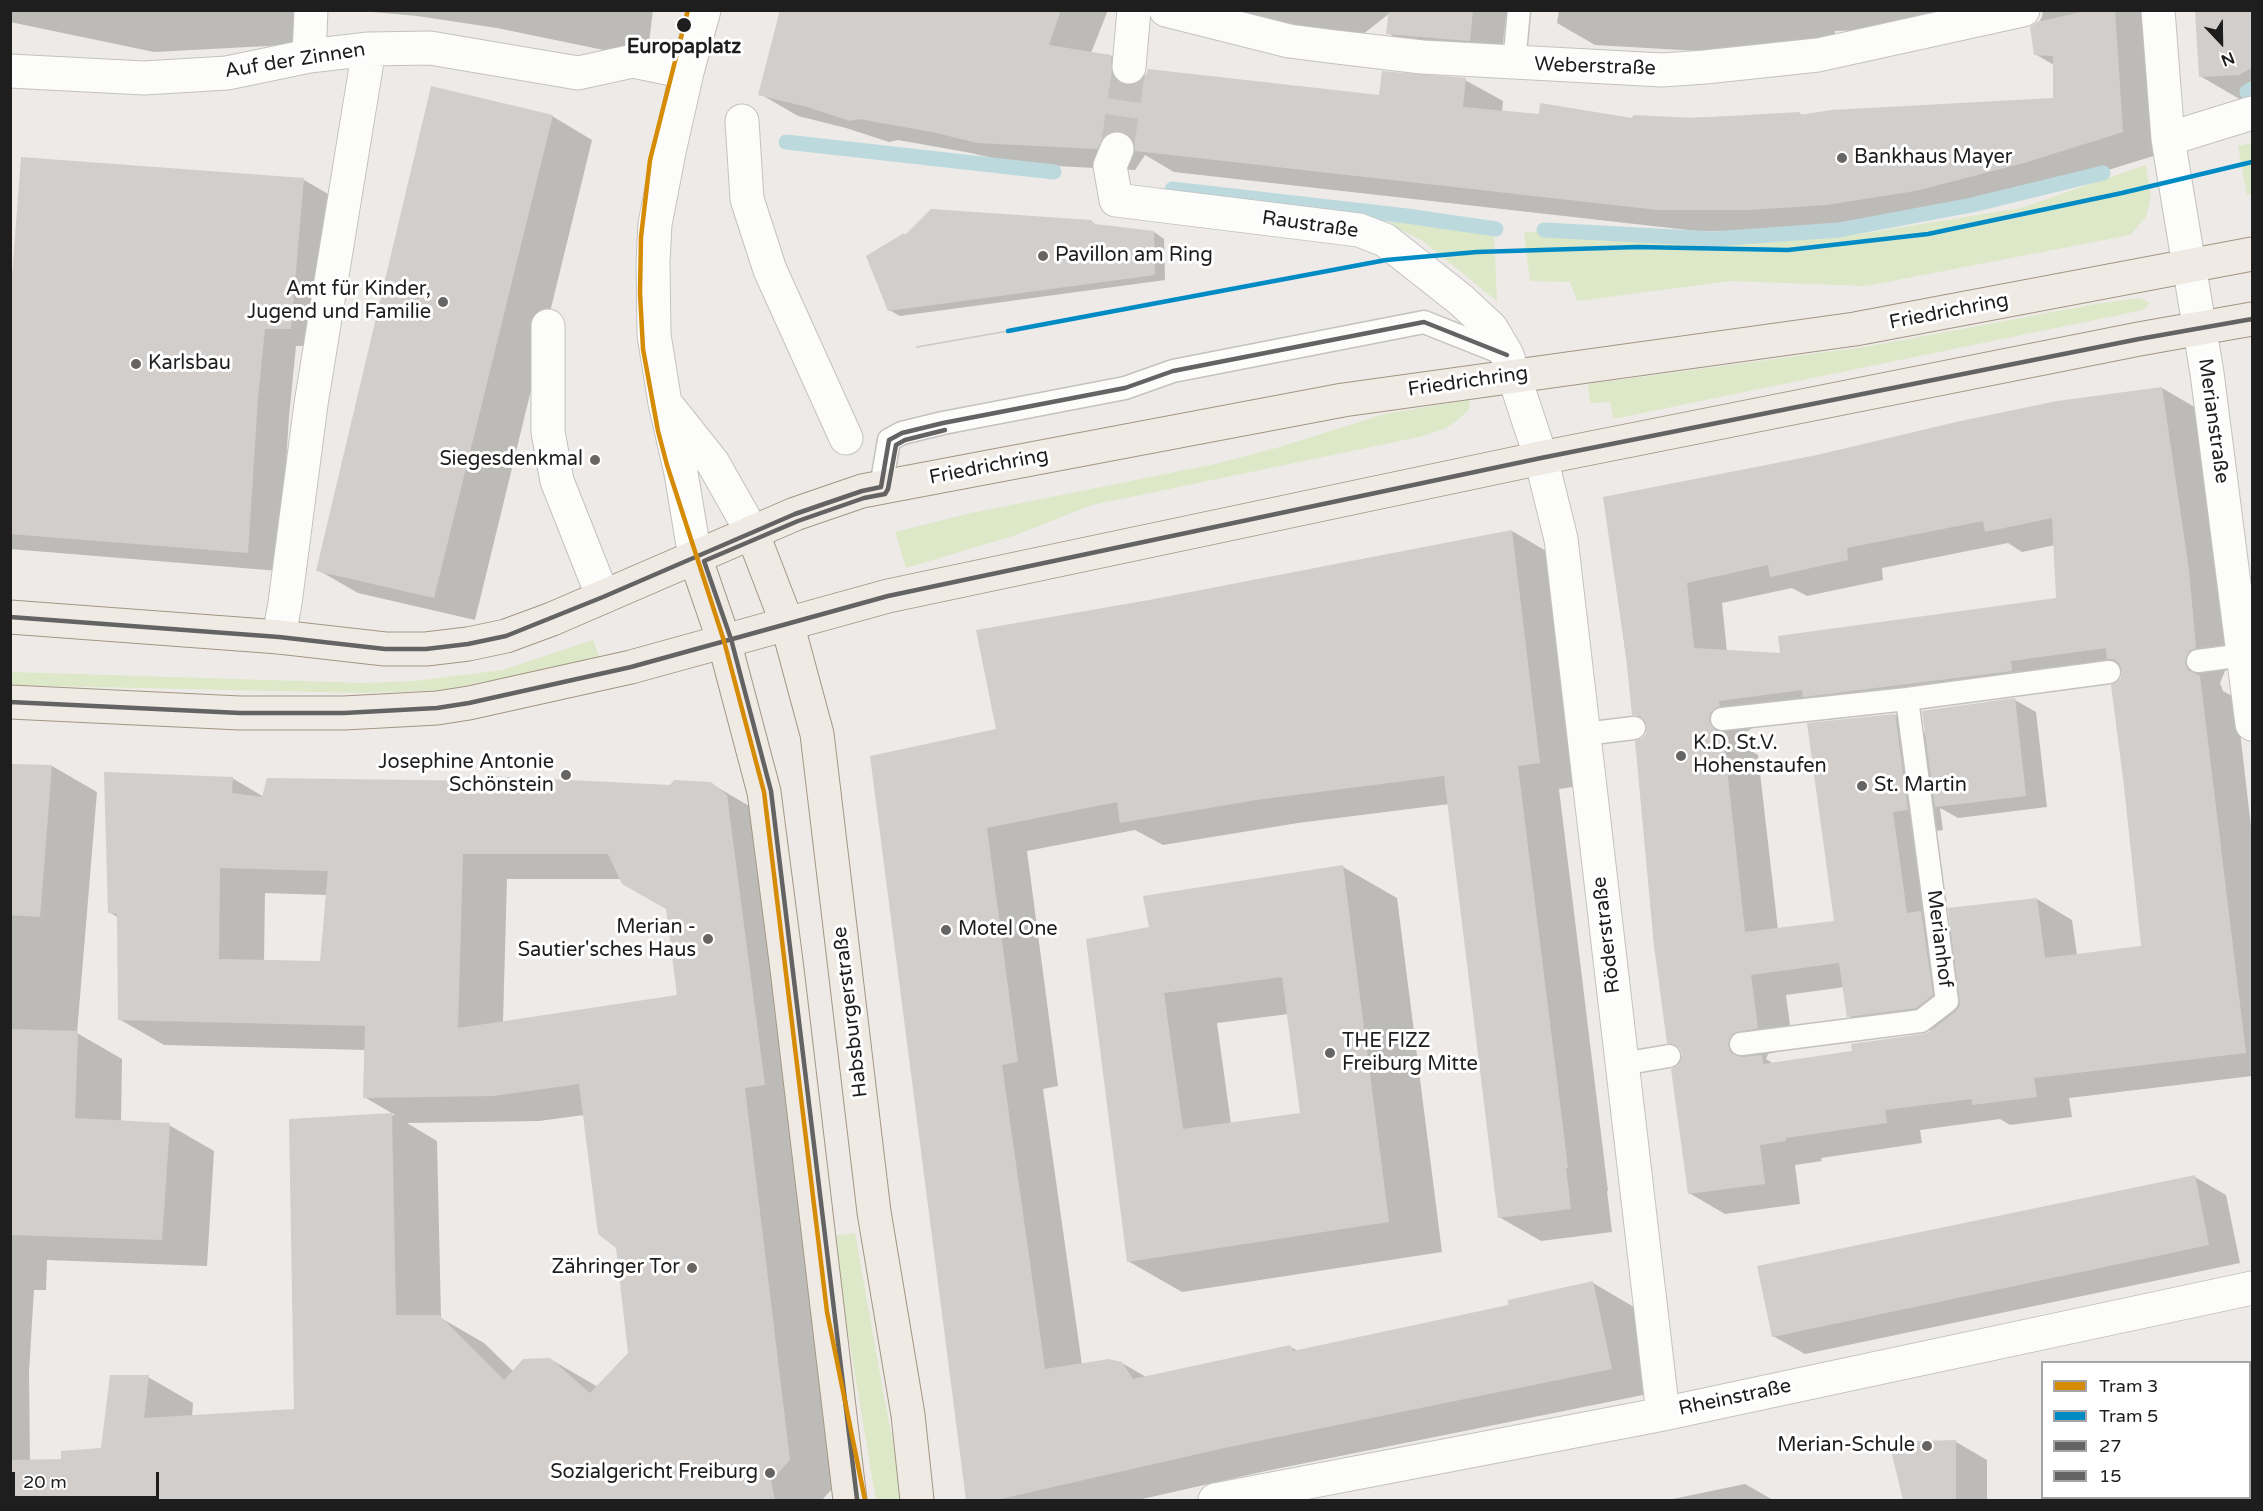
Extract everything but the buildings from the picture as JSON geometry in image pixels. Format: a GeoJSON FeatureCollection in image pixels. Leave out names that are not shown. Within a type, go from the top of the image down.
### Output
{"type":"FeatureCollection","features":[{"type":"Feature","properties":{"kind":"main road","name":"Friedrichring"},"geometry":{"type":"LineString","coordinates":[[10,617],[279,637],[385,649],[426,649],[468,644],[506,636],[795,514],[862,491],[1343,400],[1511,365],[1855,329],[2253,254]]}},
{"type":"Feature","properties":{"kind":"main road"},"geometry":{"type":"LineString","coordinates":[[10,702],[240,713],[344,713],[437,708],[599,675],[888,596],[1541,458],[2253,319]]}},
{"type":"Feature","properties":{"kind":"main road","name":"Habsburgerstraße"},"geometry":{"type":"LineString","coordinates":[[752,532],[788,623],[817,734],[874,1212],[908,1415],[917,1500]]}},
{"type":"Feature","properties":{"kind":"main road"},"geometry":{"type":"LineString","coordinates":[[695,557],[724,641],[764,792],[850,1500]]}},
{"type":"Feature","properties":{"kind":"street"},"geometry":{"type":"LineString","coordinates":[[309,56],[311,10]]}},
{"type":"Feature","properties":{"kind":"street"},"geometry":{"type":"LineString","coordinates":[[695,557],[654,335],[653,262],[655,224],[687,72],[704,10]]}},
{"type":"Feature","properties":{"kind":"street"},"geometry":{"type":"LineString","coordinates":[[1129,67],[1134,10]]}},
{"type":"Feature","properties":{"kind":"street","name":"Weberstraße"},"geometry":{"type":"LineString","coordinates":[[1166,10],[1289,41],[1422,57],[1662,70],[1818,55],[2023,10]]}},
{"type":"Feature","properties":{"kind":"street","name":"Merianstraße"},"geometry":{"type":"LineString","coordinates":[[2158,10],[2168,139],[2244,585],[2244,655],[2253,724]]}},
{"type":"Feature","properties":{"kind":"street","name":"Auf der Zinnen"},"geometry":{"type":"LineString","coordinates":[[10,71],[144,78],[227,73],[309,56],[369,49],[430,48],[578,73],[633,61],[687,72]]}},
{"type":"Feature","properties":{"kind":"street"},"geometry":{"type":"LineString","coordinates":[[279,637],[287,593],[311,404],[369,49]]}},
{"type":"Feature","properties":{"kind":"street"},"geometry":{"type":"LineString","coordinates":[[2168,139],[2253,113]]}},
{"type":"Feature","properties":{"kind":"street"},"geometry":{"type":"LineString","coordinates":[[742,121],[747,199],[770,270],[846,438]]}},
{"type":"Feature","properties":{"kind":"street","name":"Raustraße"},"geometry":{"type":"LineString","coordinates":[[1117,150],[1110,166],[1116,200],[1359,230],[1385,240],[1461,300],[1491,328],[1511,365],[1541,458]]}},
{"type":"Feature","properties":{"kind":"street"},"geometry":{"type":"LineString","coordinates":[[548,326],[548,432],[557,481],[603,597]]}},
{"type":"Feature","properties":{"kind":"street"},"geometry":{"type":"LineString","coordinates":[[665,403],[713,463],[752,532]]}},
{"type":"Feature","properties":{"kind":"street","name":"Röderstraße"},"geometry":{"type":"LineString","coordinates":[[1541,458],[1561,539],[1663,1414]]}},
{"type":"Feature","properties":{"kind":"street","name":"Rheinstraße"},"geometry":{"type":"LineString","coordinates":[[1221,1499],[1663,1414],[2253,1288]]}},
{"type":"Feature","properties":{"kind":"lane"},"geometry":{"type":"LineString","coordinates":[[1514,63],[1519,10]]}},
{"type":"Feature","properties":{"kind":"lane"},"geometry":{"type":"LineString","coordinates":[[881,487],[889,440],[902,433],[1125,388],[1173,371],[1424,322],[1511,365]]}},
{"type":"Feature","properties":{"kind":"lane"},"geometry":{"type":"LineString","coordinates":[[2198,661],[2244,655]]}},
{"type":"Feature","properties":{"kind":"lane"},"geometry":{"type":"LineString","coordinates":[[1722,719],[1907,699],[2109,672]]}},
{"type":"Feature","properties":{"kind":"lane","name":"Merianhof"},"geometry":{"type":"LineString","coordinates":[[1741,1044],[1921,1022],[1947,1002],[1907,699]]}},
{"type":"Feature","properties":{"kind":"lane"},"geometry":{"type":"LineString","coordinates":[[1584,734],[1634,728]]}},
{"type":"Feature","properties":{"kind":"lane"},"geometry":{"type":"LineString","coordinates":[[1622,1064],[1669,1056]]}},
{"type":"Feature","properties":{"kind":"green space"},"geometry":{"type":"Polygon","coordinates":[[[2252,143],[2252,194],[2247,195],[2238,146],[2252,143]]]}},
{"type":"Feature","properties":{"kind":"green space"},"geometry":{"type":"Polygon","coordinates":[[[2146,165],[2151,197],[2146,217],[2130,235],[1866,286],[1731,281],[1577,301],[1570,282],[1530,281],[1524,232],[1728,239],[1861,234],[2021,208],[2146,165]]]}},
{"type":"Feature","properties":{"kind":"green space"},"geometry":{"type":"Polygon","coordinates":[[[1392,219],[1494,232],[1497,301],[1420,239],[1390,225],[1392,219]]]}},
{"type":"Feature","properties":{"kind":"green space"},"geometry":{"type":"Polygon","coordinates":[[[2140,298],[2150,303],[2143,310],[1613,419],[1610,402],[1590,403],[1588,384],[1865,347],[2140,298]]]}},
{"type":"Feature","properties":{"kind":"green space"},"geometry":{"type":"Polygon","coordinates":[[[1470,400],[1469,409],[1459,419],[1444,429],[1419,437],[1092,505],[1013,536],[906,568],[895,532],[967,514],[1215,464],[1273,449],[1385,414],[1470,400]]]}},
{"type":"Feature","properties":{"kind":"green space"},"geometry":{"type":"Polygon","coordinates":[[[593,640],[600,659],[442,690],[363,693],[11,685],[11,672],[364,683],[415,681],[503,670],[593,640]]]}},
{"type":"Feature","properties":{"kind":"green space"},"geometry":{"type":"Polygon","coordinates":[[[855,1233],[904,1500],[877,1500],[875,1495],[832,1236],[855,1233]]]}},
{"type":"Feature","properties":{"kind":"waterway"},"geometry":{"type":"LineString","coordinates":[[2247,92],[2252,89]]}},
{"type":"Feature","properties":{"kind":"waterway"},"geometry":{"type":"LineString","coordinates":[[786,142],[1054,172]]}},
{"type":"Feature","properties":{"kind":"waterway"},"geometry":{"type":"LineString","coordinates":[[1544,230],[1714,239],[1839,230],[1972,205],[2103,173]]}},
{"type":"Feature","properties":{"kind":"waterway"},"geometry":{"type":"LineString","coordinates":[[1172,189],[1407,216],[1496,229]]}},
{"type":"Feature","properties":{"kind":"tunnel"},"geometry":{"type":"LineString","coordinates":[[1117,149],[1129,67]]}},
{"type":"Feature","properties":{"kind":"tram line","name":"3"},"geometry":{"type":"LineString","coordinates":[[688,10],[650,160],[641,237],[640,293],[643,349],[658,431],[667,465],[724,641],[764,792],[827,1312],[865,1500]]}},
{"type":"Feature","properties":{"kind":"tram line","name":"5"},"geometry":{"type":"LineString","coordinates":[[1008,331],[1386,260],[1477,252],[1638,247],[1788,250],[1928,234],[2122,193],[2252,162]]}},
{"type":"Feature","properties":{"kind":"tram line"},"geometry":{"type":"LineString","coordinates":[[917,347],[1008,331]]}},
{"type":"Feature","properties":{"kind":"transit line","name":"27"},"geometry":{"type":"LineString","coordinates":[[10,702],[240,713],[344,713],[437,708],[469,703],[631,667],[888,596],[1541,458],[2139,339],[2252,319]]}},
{"type":"Feature","properties":{"kind":"transit line","name":"27"},"geometry":{"type":"LineString","coordinates":[[10,617],[279,637],[385,649],[426,649],[468,644],[506,636],[795,514],[862,491],[881,487],[889,440],[902,433],[1125,388],[1173,371],[1424,322],[1507,355]]}},
{"type":"Feature","properties":{"kind":"transit line","name":"15"},"geometry":{"type":"LineString","coordinates":[[857,1499],[771,791],[731,639],[704,561],[798,521],[864,498],[885,494],[888,489],[896,445],[905,440],[945,430]]}},
{"type":"Feature","properties":{"kind":"place","name":"Europaplatz"},"geometry":{"type":"Point","coordinates":[684,25]}},
{"type":"Feature","properties":{"kind":"place","name":"Bankhaus Mayer"},"geometry":{"type":"Point","coordinates":[1842,158]}},
{"type":"Feature","properties":{"kind":"place","name":"Pavillon am Ring"},"geometry":{"type":"Point","coordinates":[1043,256]}},
{"type":"Feature","properties":{"kind":"place","name":"Amt für Kinder, Jugend und Familie"},"geometry":{"type":"Point","coordinates":[443,302]}},
{"type":"Feature","properties":{"kind":"place","name":"Karlsbau"},"geometry":{"type":"Point","coordinates":[136,364]}},
{"type":"Feature","properties":{"kind":"place","name":"Siegesdenkmal"},"geometry":{"type":"Point","coordinates":[595,460]}},
{"type":"Feature","properties":{"kind":"place","name":"K.D. St.V. Hohenstaufen"},"geometry":{"type":"Point","coordinates":[1681,756]}},
{"type":"Feature","properties":{"kind":"place","name":"Josephine Antonie Schönstein"},"geometry":{"type":"Point","coordinates":[566,775]}},
{"type":"Feature","properties":{"kind":"place","name":"St. Martin"},"geometry":{"type":"Point","coordinates":[1862,786]}},
{"type":"Feature","properties":{"kind":"place","name":"Motel One"},"geometry":{"type":"Point","coordinates":[946,930]}},
{"type":"Feature","properties":{"kind":"place","name":"Merian - Sautier'sches Haus"},"geometry":{"type":"Point","coordinates":[708,939]}},
{"type":"Feature","properties":{"kind":"place","name":"THE FIZZ Freiburg Mitte"},"geometry":{"type":"Point","coordinates":[1330,1053]}},
{"type":"Feature","properties":{"kind":"place","name":"Zähringer Tor"},"geometry":{"type":"Point","coordinates":[692,1268]}},
{"type":"Feature","properties":{"kind":"place","name":"Merian-Schule"},"geometry":{"type":"Point","coordinates":[1927,1446]}},
{"type":"Feature","properties":{"kind":"place","name":"Sozialgericht Freiburg"},"geometry":{"type":"Point","coordinates":[770,1473]}}]}
